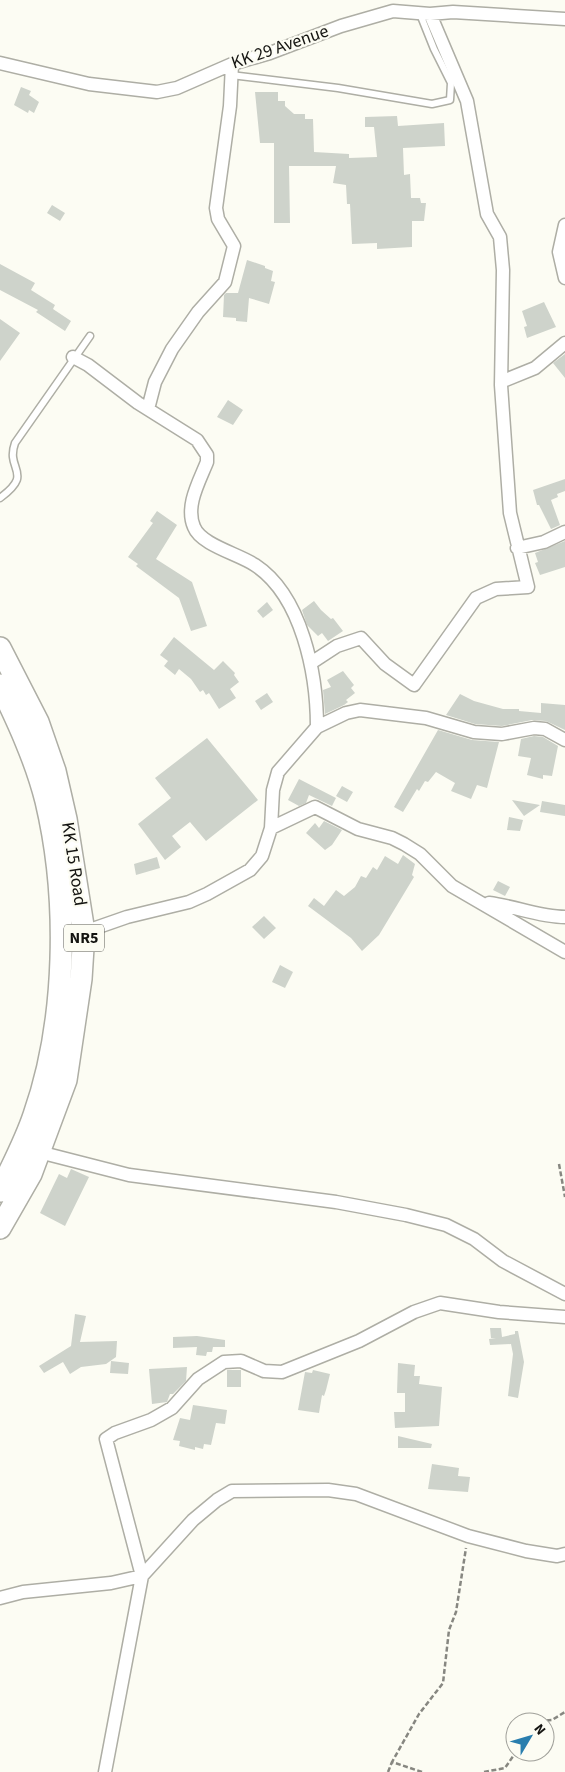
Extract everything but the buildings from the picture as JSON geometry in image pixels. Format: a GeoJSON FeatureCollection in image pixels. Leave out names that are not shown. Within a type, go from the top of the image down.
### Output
{"type":"FeatureCollection","features":[{"type":"Feature","properties":{"kind":"highway","name":"KK 15 Road"},"geometry":{"type":"LineString","coordinates":[[0,648],[38,722],[56,771],[66,818],[84,932],[81,979],[66,1080],[31,1174],[0,1228]]}},
{"type":"Feature","properties":{"kind":"highway","name":"KK 15 Road"},"geometry":{"type":"LineString","coordinates":[[0,685],[32,758],[46,801],[54,848],[60,942],[58,1007],[48,1068],[34,1115],[0,1191]]}},
{"type":"Feature","properties":{"kind":"street","name":"KK 29 Avenue"},"geometry":{"type":"LineString","coordinates":[[0,63],[89,84],[157,92],[177,88],[232,70],[270,53],[341,26],[393,11],[453,12],[565,20]]}},
{"type":"Feature","properties":{"kind":"street"},"geometry":{"type":"LineString","coordinates":[[311,663],[337,646],[361,638],[385,664],[414,685],[476,598],[496,589],[528,587],[510,513],[501,385],[503,381],[503,270],[500,237],[487,214],[467,101],[425,13]]}},
{"type":"Feature","properties":{"kind":"street"},"geometry":{"type":"LineString","coordinates":[[148,409],[155,382],[172,349],[198,312],[225,282],[233,254],[234,246],[218,219],[216,208],[230,106],[232,70]]}},
{"type":"Feature","properties":{"kind":"street"},"geometry":{"type":"LineString","coordinates":[[565,225],[559,252],[565,278]]}},
{"type":"Feature","properties":{"kind":"street"},"geometry":{"type":"LineString","coordinates":[[503,381],[535,368],[565,342]]}},
{"type":"Feature","properties":{"kind":"street"},"geometry":{"type":"LineString","coordinates":[[73,357],[88,365],[148,409],[197,440],[207,455],[207,462],[192,502],[192,521],[195,529],[205,540],[254,564],[270,576],[292,611],[311,663],[317,727]]}},
{"type":"Feature","properties":{"kind":"street"},"geometry":{"type":"LineString","coordinates":[[517,548],[544,542],[565,532]]}},
{"type":"Feature","properties":{"kind":"street"},"geometry":{"type":"LineString","coordinates":[[84,932],[208,894],[250,870],[262,856],[270,828],[273,790],[278,772],[317,727],[346,713],[360,710],[426,718],[474,732],[502,734],[534,728],[545,729],[565,740]]}},
{"type":"Feature","properties":{"kind":"street"},"geometry":{"type":"LineString","coordinates":[[270,828],[315,807],[325,810],[358,829],[392,838],[420,854],[452,886],[484,902],[565,952]]}},
{"type":"Feature","properties":{"kind":"street"},"geometry":{"type":"LineString","coordinates":[[484,902],[515,906],[553,917],[565,917]]}},
{"type":"Feature","properties":{"kind":"street"},"geometry":{"type":"LineString","coordinates":[[39,1152],[129,1175],[336,1202],[406,1214],[446,1225],[474,1239],[503,1261],[565,1294]]}},
{"type":"Feature","properties":{"kind":"street"},"geometry":{"type":"LineString","coordinates":[[105,1772],[142,1576],[106,1439],[115,1433],[151,1420],[172,1408],[198,1379],[212,1368],[224,1362],[241,1361],[264,1371],[282,1372],[359,1341],[414,1312],[440,1303],[499,1312],[565,1317]]}},
{"type":"Feature","properties":{"kind":"street"},"geometry":{"type":"LineString","coordinates":[[0,1598],[22,1592],[112,1583],[142,1576],[193,1520],[217,1500],[232,1491],[328,1490],[356,1494],[468,1536],[526,1551],[557,1556],[565,1554]]}},
{"type":"Feature","properties":{"kind":"lane"},"geometry":{"type":"LineString","coordinates":[[232,70],[432,104],[450,100],[451,83],[434,49],[425,13]]}},
{"type":"Feature","properties":{"kind":"lane"},"geometry":{"type":"LineString","coordinates":[[0,498],[15,487],[19,475],[11,453],[15,443],[73,357],[90,336]]}},
{"type":"Feature","properties":{"kind":"path"},"geometry":{"type":"LineString","coordinates":[[559,1164],[565,1197]]}},
{"type":"Feature","properties":{"kind":"path"},"geometry":{"type":"LineString","coordinates":[[388,1772],[420,1714],[443,1683],[449,1630],[456,1612],[468,1536]]}},
{"type":"Feature","properties":{"kind":"path"},"geometry":{"type":"LineString","coordinates":[[392,1762],[422,1772]]}},
{"type":"Feature","properties":{"kind":"path"},"geometry":{"type":"LineString","coordinates":[[484,1772],[505,1768],[510,1762]]}}]}
